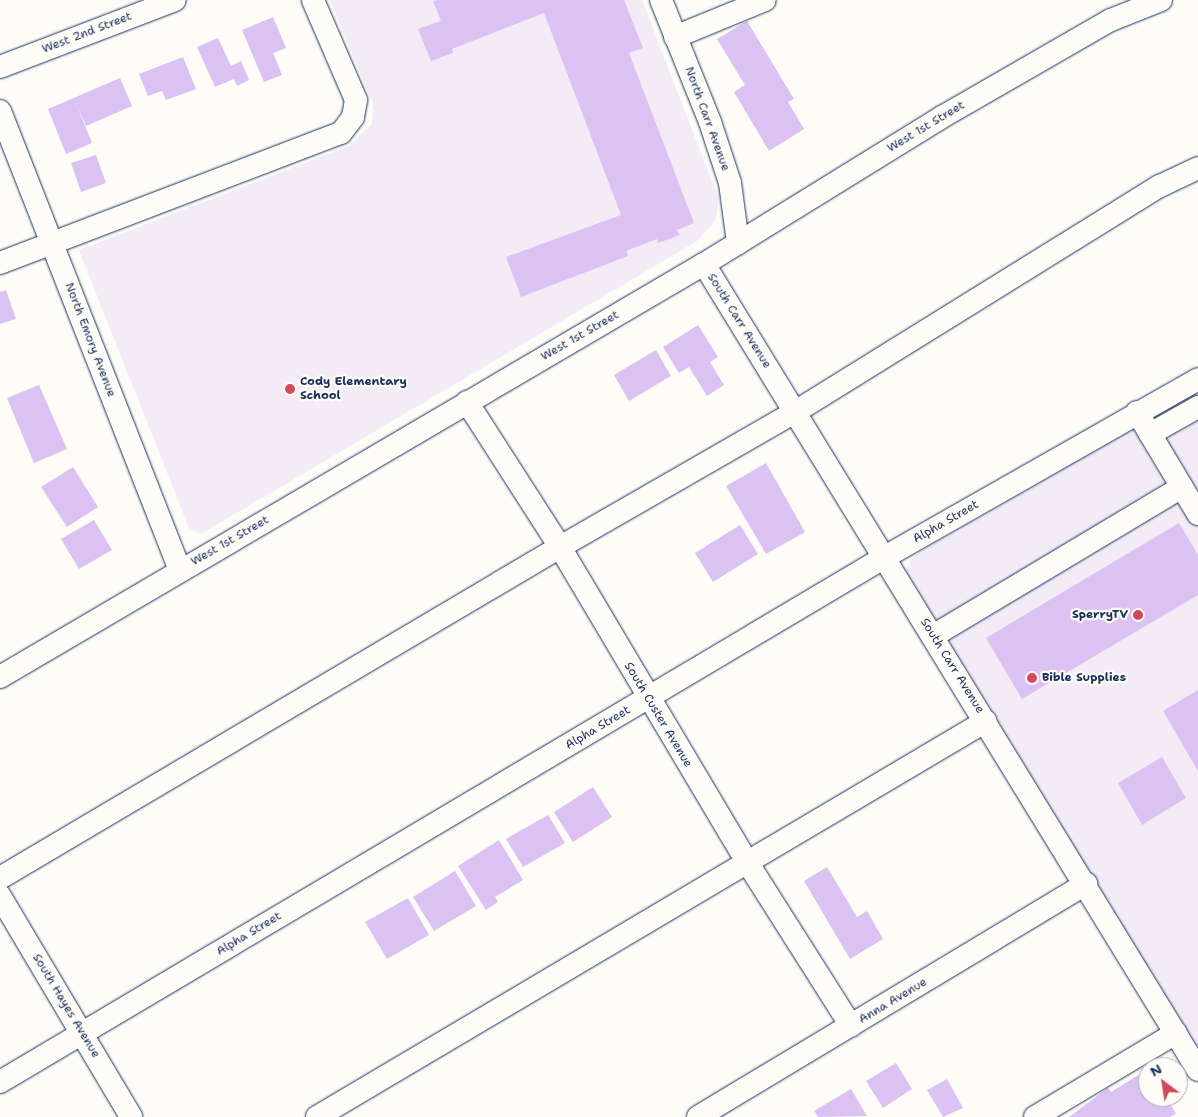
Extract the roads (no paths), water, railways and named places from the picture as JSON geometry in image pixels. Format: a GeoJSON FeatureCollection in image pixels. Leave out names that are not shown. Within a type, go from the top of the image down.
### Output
{"type":"FeatureCollection","features":[{"type":"Feature","properties":{"kind":"street","name":"West 2nd Street"},"geometry":{"type":"LineString","coordinates":[[0,66],[175,0]]}},
{"type":"Feature","properties":{"kind":"street"},"geometry":{"type":"LineString","coordinates":[[0,263],[341,133],[355,110],[354,93],[313,0]]}},
{"type":"Feature","properties":{"kind":"street","name":"North Carr Avenue"},"geometry":{"type":"LineString","coordinates":[[661,0],[710,122],[730,183],[738,243]]}},
{"type":"Feature","properties":{"kind":"street"},"geometry":{"type":"LineString","coordinates":[[675,37],[765,0]]}},
{"type":"Feature","properties":{"kind":"street","name":"West 1st Street"},"geometry":{"type":"LineString","coordinates":[[0,677],[704,264],[942,117],[1094,30],[1161,0]]}},
{"type":"Feature","properties":{"kind":"street","name":"North Emory Avenue"},"geometry":{"type":"LineString","coordinates":[[0,110],[180,570]]}},
{"type":"Feature","properties":{"kind":"street"},"geometry":{"type":"LineString","coordinates":[[0,878],[560,547],[795,412],[1160,186],[1198,168]]}},
{"type":"Feature","properties":{"kind":"street","name":"South Carr Avenue"},"geometry":{"type":"LineString","coordinates":[[704,264],[1086,884],[1198,1070]]}},
{"type":"Feature","properties":{"kind":"street","name":"Alpha Street"},"geometry":{"type":"LineString","coordinates":[[0,1082],[885,557],[1198,379]]}},
{"type":"Feature","properties":{"kind":"street","name":"South Custer Avenue"},"geometry":{"type":"LineString","coordinates":[[467,402],[560,547],[647,698],[747,862],[852,1026]]}},
{"type":"Feature","properties":{"kind":"street"},"geometry":{"type":"LineString","coordinates":[[1150,434],[1198,407]]}},
{"type":"Feature","properties":{"kind":"street"},"geometry":{"type":"LineString","coordinates":[[1137,412],[1198,514]]}},
{"type":"Feature","properties":{"kind":"street"},"geometry":{"type":"LineString","coordinates":[[933,636],[1182,487]]}},
{"type":"Feature","properties":{"kind":"street"},"geometry":{"type":"LineString","coordinates":[[316,1117],[986,721]]}},
{"type":"Feature","properties":{"kind":"street","name":"Anna Avenue"},"geometry":{"type":"LineString","coordinates":[[698,1117],[1086,884]]}},
{"type":"Feature","properties":{"kind":"street","name":"South Hayes Avenue"},"geometry":{"type":"LineString","coordinates":[[0,896],[83,1033],[131,1117]]}},
{"type":"Feature","properties":{"kind":"street"},"geometry":{"type":"LineString","coordinates":[[1035,1117],[1176,1033]]}},
{"type":"Feature","properties":{"kind":"place","name":"Cody Elementary School"},"geometry":{"type":"Point","coordinates":[290,389]}},
{"type":"Feature","properties":{"kind":"place","name":"SperryTV"},"geometry":{"type":"Point","coordinates":[1138,615]}},
{"type":"Feature","properties":{"kind":"place","name":"Bible Supplies"},"geometry":{"type":"Point","coordinates":[1032,678]}}]}
